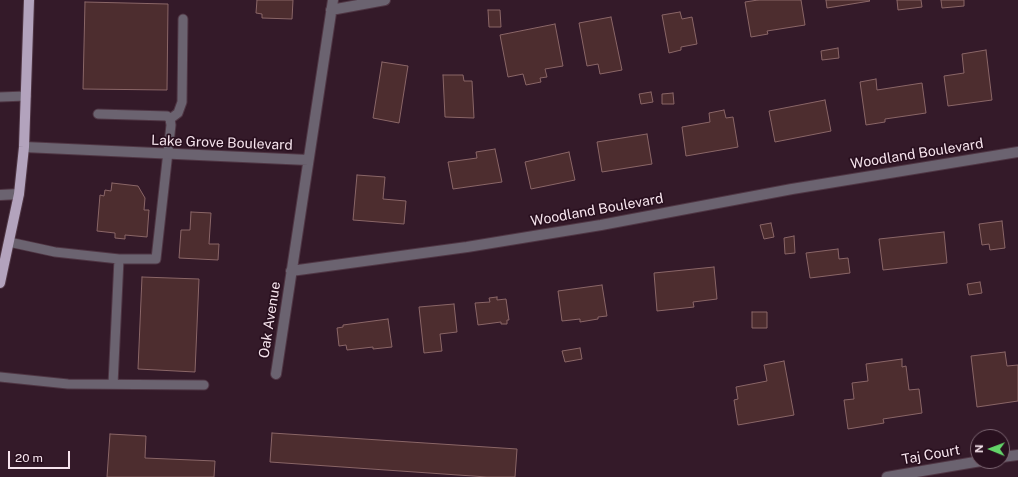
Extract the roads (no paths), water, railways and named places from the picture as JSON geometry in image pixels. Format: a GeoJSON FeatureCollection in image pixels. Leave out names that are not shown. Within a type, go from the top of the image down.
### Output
{"type":"FeatureCollection","features":[{"type":"Feature","properties":{"kind":"main road"},"geometry":{"type":"LineString","coordinates":[[0,283],[19,194],[24,147],[29,0]]}},
{"type":"Feature","properties":{"kind":"street","name":"Lake Grove Boulevard"},"geometry":{"type":"LineString","coordinates":[[24,147],[168,155],[308,160],[332,5],[386,0]]}},
{"type":"Feature","properties":{"kind":"street","name":"Woodland Boulevard"},"geometry":{"type":"LineString","coordinates":[[291,271],[467,247],[601,225],[792,189],[1018,152]]}},
{"type":"Feature","properties":{"kind":"street"},"geometry":{"type":"LineString","coordinates":[[291,271],[308,160]]}},
{"type":"Feature","properties":{"kind":"street"},"geometry":{"type":"LineString","coordinates":[[0,195],[19,194]]}},
{"type":"Feature","properties":{"kind":"street","name":"Oak Avenue"},"geometry":{"type":"LineString","coordinates":[[276,374],[291,271]]}},
{"type":"Feature","properties":{"kind":"street","name":"Taj Court"},"geometry":{"type":"LineString","coordinates":[[887,477],[970,463]]}},
{"type":"Feature","properties":{"kind":"lane"},"geometry":{"type":"LineString","coordinates":[[170,119],[178,114],[182,102],[183,19]]}},
{"type":"Feature","properties":{"kind":"lane"},"geometry":{"type":"LineString","coordinates":[[0,98],[26,96]]}},
{"type":"Feature","properties":{"kind":"lane"},"geometry":{"type":"LineString","coordinates":[[98,114],[167,116],[170,119]]}},
{"type":"Feature","properties":{"kind":"lane"},"geometry":{"type":"LineString","coordinates":[[9,242],[55,252],[119,260],[156,259],[168,155],[170,119]]}},
{"type":"Feature","properties":{"kind":"lane"},"geometry":{"type":"LineString","coordinates":[[113,384],[119,260]]}},
{"type":"Feature","properties":{"kind":"lane"},"geometry":{"type":"LineString","coordinates":[[0,377],[68,384],[204,385]]}}]}
